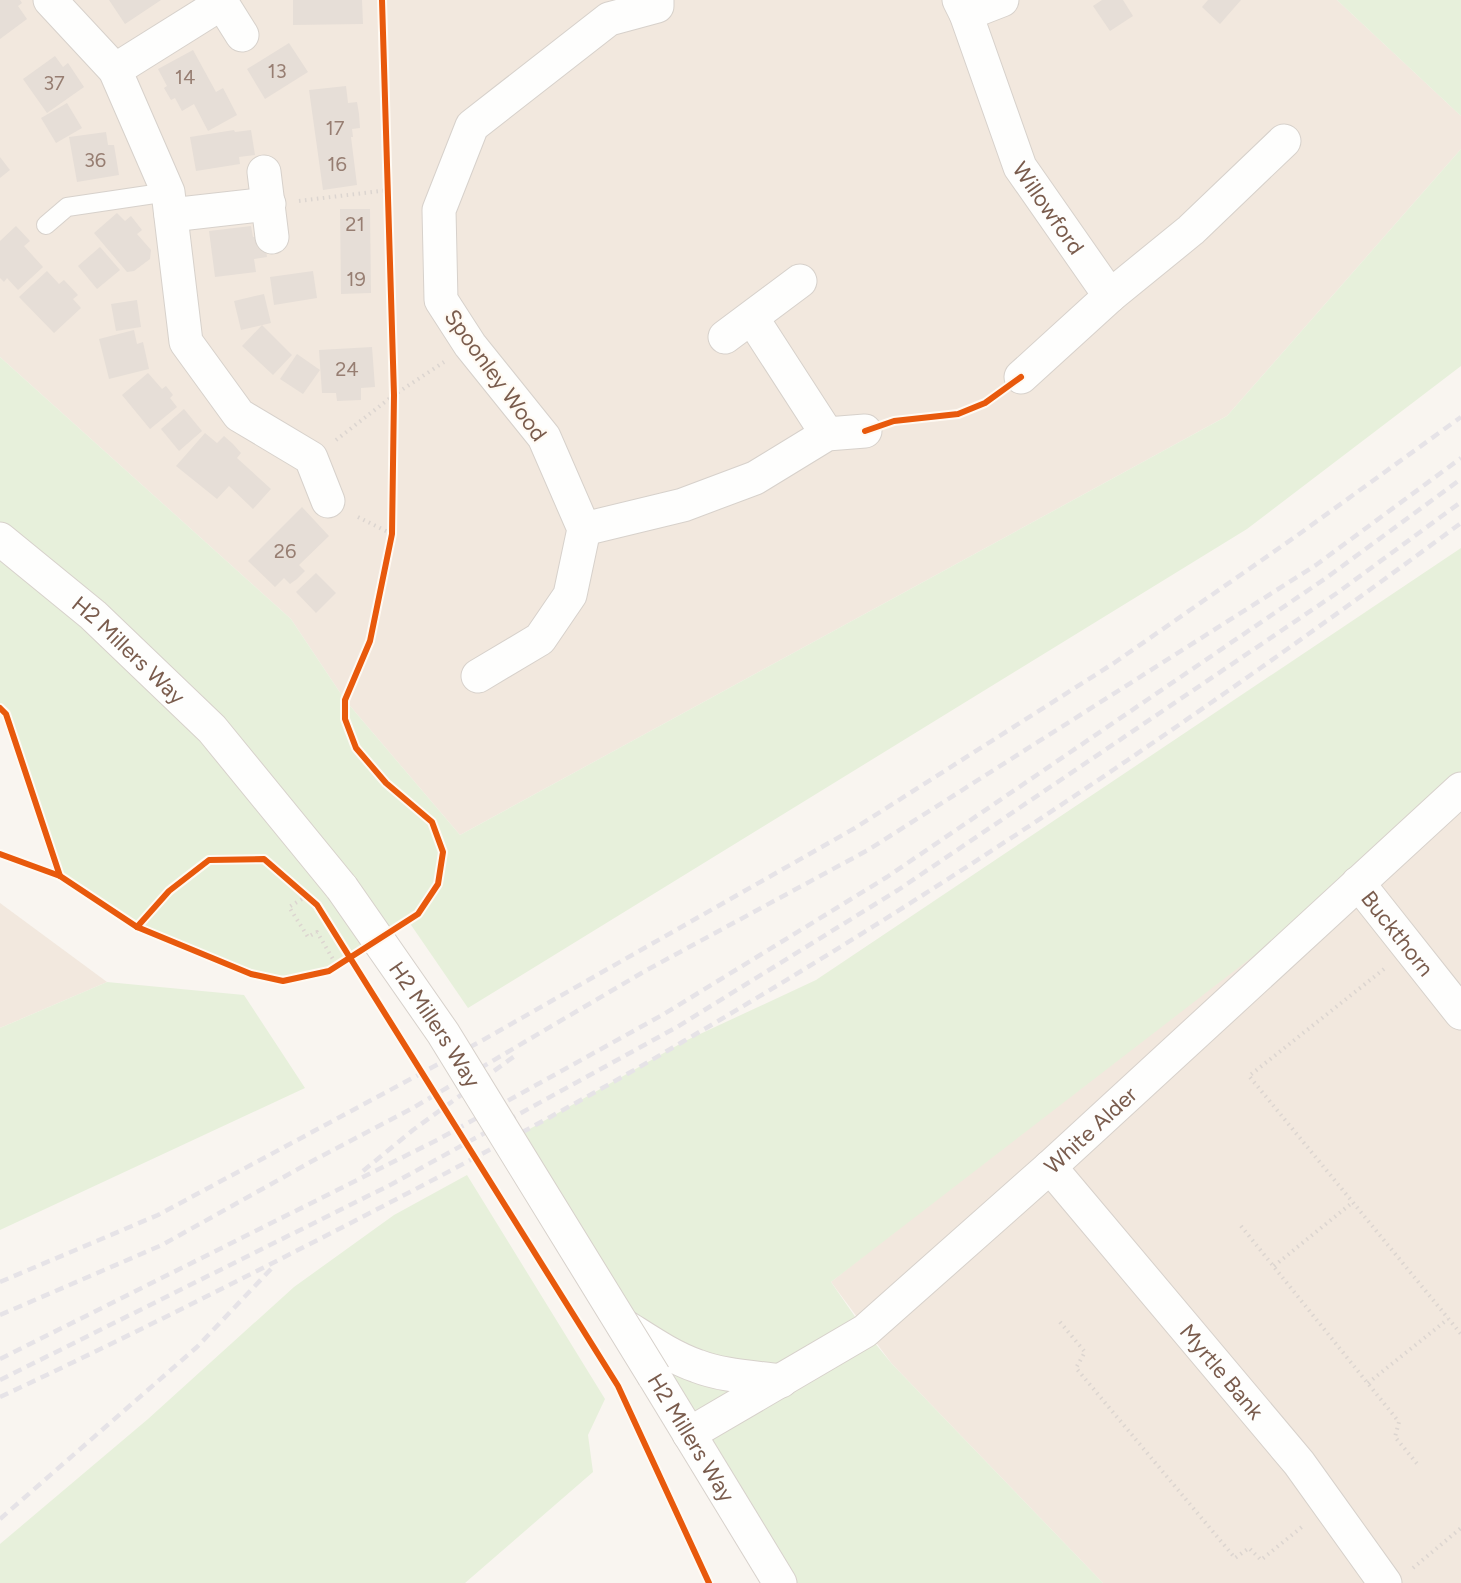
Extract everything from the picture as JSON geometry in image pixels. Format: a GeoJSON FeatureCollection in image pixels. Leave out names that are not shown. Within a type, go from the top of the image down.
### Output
{"type":"FeatureCollection","features":[{"type":"Feature","properties":{"kind":"street"},"geometry":{"type":"LineString","coordinates":[[50,0],[116,70],[170,204],[186,342],[239,415],[311,458],[328,501]]}},
{"type":"Feature","properties":{"kind":"street","name":"Spoonley Wood"},"geometry":{"type":"LineString","coordinates":[[584,529],[544,437],[470,345],[441,300],[439,210],[472,126],[609,19],[657,6],[657,0]]}},
{"type":"Feature","properties":{"kind":"street","name":"Willowford"},"geometry":{"type":"LineString","coordinates":[[1002,0],[963,7],[1020,167],[1110,297]]}},
{"type":"Feature","properties":{"kind":"street"},"geometry":{"type":"LineString","coordinates":[[116,70],[221,1],[242,35]]}},
{"type":"Feature","properties":{"kind":"street"},"geometry":{"type":"LineString","coordinates":[[1022,377],[1110,297],[1191,230],[1284,141]]}},
{"type":"Feature","properties":{"kind":"street"},"geometry":{"type":"LineString","coordinates":[[264,172],[272,237]]}},
{"type":"Feature","properties":{"kind":"street"},"geometry":{"type":"LineString","coordinates":[[170,204],[269,204]]}},
{"type":"Feature","properties":{"kind":"street"},"geometry":{"type":"LineString","coordinates":[[725,337],[800,281]]}},
{"type":"Feature","properties":{"kind":"street"},"geometry":{"type":"LineString","coordinates":[[752,318],[827,434]]}},
{"type":"Feature","properties":{"kind":"street"},"geometry":{"type":"LineString","coordinates":[[478,676],[540,639],[570,595],[584,529],[682,505],[755,478],[827,434],[865,431]]}},
{"type":"Feature","properties":{"kind":"street","name":"H2 Millers Way"},"geometry":{"type":"LineString","coordinates":[[0,539],[93,615],[212,729],[342,888],[443,1033],[780,1583]]}},
{"type":"Feature","properties":{"kind":"street","name":"White Alder"},"geometry":{"type":"LineString","coordinates":[[689,1434],[865,1331],[1050,1167],[1461,789]]}},
{"type":"Feature","properties":{"kind":"street","name":"Buckthorn"},"geometry":{"type":"LineString","coordinates":[[1358,883],[1461,1013]]}},
{"type":"Feature","properties":{"kind":"street","name":"Myrtle Bank"},"geometry":{"type":"LineString","coordinates":[[1050,1167],[1299,1463],[1329,1505],[1398,1576]]}},
{"type":"Feature","properties":{"kind":"street"},"geometry":{"type":"LineString","coordinates":[[623,1325],[672,1355],[698,1367],[781,1381]]}},
{"type":"Feature","properties":{"kind":"lane"},"geometry":{"type":"LineString","coordinates":[[46,225],[67,207],[170,204]]}},
{"type":"Feature","properties":{"kind":"path"},"geometry":{"type":"LineString","coordinates":[[387,178],[388,202]]}},
{"type":"Feature","properties":{"kind":"path"},"geometry":{"type":"LineString","coordinates":[[269,204],[388,190]]}},
{"type":"Feature","properties":{"kind":"path"},"geometry":{"type":"LineString","coordinates":[[311,458],[394,395],[470,345]]}},
{"type":"Feature","properties":{"kind":"path"},"geometry":{"type":"LineString","coordinates":[[393,384],[394,406]]}},
{"type":"Feature","properties":{"kind":"path"},"geometry":{"type":"LineString","coordinates":[[389,545],[392,523]]}},
{"type":"Feature","properties":{"kind":"path"},"geometry":{"type":"LineString","coordinates":[[299,888],[310,898],[289,906],[308,937],[317,932],[337,966]]}},
{"type":"Feature","properties":{"kind":"path"},"geometry":{"type":"LineString","coordinates":[[1409,949],[1249,1076],[1461,1334]]}},
{"type":"Feature","properties":{"kind":"path"},"geometry":{"type":"LineString","coordinates":[[329,971],[346,961]]}},
{"type":"Feature","properties":{"kind":"path"},"geometry":{"type":"LineString","coordinates":[[1274,1266],[1353,1202]]}},
{"type":"Feature","properties":{"kind":"path"},"geometry":{"type":"LineString","coordinates":[[1241,1226],[1399,1422],[1395,1437],[1419,1466]]}},
{"type":"Feature","properties":{"kind":"path"},"geometry":{"type":"LineString","coordinates":[[1368,1383],[1448,1318]]}},
{"type":"Feature","properties":{"kind":"path"},"geometry":{"type":"LineString","coordinates":[[1060,1322],[1085,1352],[1076,1368],[1235,1558],[1249,1548],[1261,1560],[1329,1505]]}},
{"type":"Feature","properties":{"kind":"path"},"geometry":{"type":"LineString","coordinates":[[1398,1576],[1461,1528]]}},
{"type":"Feature","properties":{"kind":"shaded area"},"geometry":{"type":"Polygon","coordinates":[[[0,0],[1337,0],[1461,116],[1461,149],[1227,416],[460,835],[345,700],[291,619],[0,357],[0,0]]]}},
{"type":"Feature","properties":{"kind":"shaded area"},"geometry":{"type":"Polygon","coordinates":[[[1461,790],[1461,1583],[1103,1583],[892,1364],[831,1282],[1254,942],[1461,790]]]}},
{"type":"Feature","properties":{"kind":"shaded area"},"geometry":{"type":"Polygon","coordinates":[[[0,903],[107,982],[0,1028],[0,903]]]}},
{"type":"Feature","properties":{"kind":"green space"},"geometry":{"type":"Polygon","coordinates":[[[1337,0],[1461,0],[1461,116],[1337,0]]]}},
{"type":"Feature","properties":{"kind":"green space"},"geometry":{"type":"Polygon","coordinates":[[[1461,149],[1461,366],[1247,529],[468,1008],[409,922],[414,916],[329,971],[283,981],[251,974],[137,927],[60,876],[6,714],[0,708],[0,357],[291,619],[345,700],[460,835],[1227,416],[1461,149]]]}},
{"type":"Feature","properties":{"kind":"green space"},"geometry":{"type":"Polygon","coordinates":[[[1461,548],[1461,796],[831,1282],[865,1331],[892,1364],[1103,1583],[780,1583],[512,1139],[685,1041],[816,980],[1461,548]]]}},
{"type":"Feature","properties":{"kind":"green space"},"geometry":{"type":"Polygon","coordinates":[[[107,982],[244,995],[305,1088],[0,1230],[0,1028],[107,982]]]}},
{"type":"Feature","properties":{"kind":"green space"},"geometry":{"type":"Polygon","coordinates":[[[467,1175],[605,1399],[588,1435],[593,1472],[465,1583],[0,1583],[0,1544],[148,1419],[294,1287],[394,1215],[467,1175]]]}},
{"type":"Feature","properties":{"kind":"building"},"geometry":{"type":"Polygon","coordinates":[[[0,0],[20,0],[22,3],[18,6],[27,19],[0,39],[0,0]]]}},
{"type":"Feature","properties":{"kind":"building"},"geometry":{"type":"Polygon","coordinates":[[[109,0],[161,0],[125,24],[109,0]]]}},
{"type":"Feature","properties":{"kind":"building"},"geometry":{"type":"Polygon","coordinates":[[[293,0],[362,0],[363,24],[293,25],[293,0]]]}},
{"type":"Feature","properties":{"kind":"building"},"geometry":{"type":"Polygon","coordinates":[[[1102,0],[1123,0],[1133,16],[1110,31],[1093,6],[1102,0]]]}},
{"type":"Feature","properties":{"kind":"building"},"geometry":{"type":"Polygon","coordinates":[[[1208,0],[1241,0],[1220,24],[1202,7],[1208,0]]]}},
{"type":"Feature","properties":{"kind":"building"},"geometry":{"type":"Polygon","coordinates":[[[289,43],[308,72],[265,99],[247,69],[289,43]]]}},
{"type":"Feature","properties":{"kind":"building"},"geometry":{"type":"Polygon","coordinates":[[[193,50],[216,92],[223,88],[237,115],[208,131],[194,104],[182,111],[175,98],[171,100],[164,88],[167,86],[158,69],[193,50]]]}},
{"type":"Feature","properties":{"kind":"building"},"geometry":{"type":"Polygon","coordinates":[[[55,56],[63,67],[68,63],[84,87],[47,113],[23,79],[55,56]]]}},
{"type":"Feature","properties":{"kind":"building"},"geometry":{"type":"Polygon","coordinates":[[[346,86],[348,103],[357,102],[359,114],[360,128],[352,129],[353,137],[351,137],[357,185],[323,190],[309,90],[346,86]]]}},
{"type":"Feature","properties":{"kind":"building"},"geometry":{"type":"Polygon","coordinates":[[[67,103],[82,128],[56,143],[41,118],[67,103]]]}},
{"type":"Feature","properties":{"kind":"building"},"geometry":{"type":"Polygon","coordinates":[[[234,130],[235,132],[251,130],[255,155],[239,157],[240,164],[196,171],[190,137],[234,130]]]}},
{"type":"Feature","properties":{"kind":"building"},"geometry":{"type":"Polygon","coordinates":[[[106,132],[108,145],[114,145],[119,175],[77,182],[69,137],[106,132]]]}},
{"type":"Feature","properties":{"kind":"building"},"geometry":{"type":"Polygon","coordinates":[[[0,157],[10,170],[0,178],[0,157]]]}},
{"type":"Feature","properties":{"kind":"building"},"geometry":{"type":"Polygon","coordinates":[[[340,209],[370,209],[371,293],[341,294],[340,209]]]}},
{"type":"Feature","properties":{"kind":"building"},"geometry":{"type":"Polygon","coordinates":[[[117,213],[125,221],[131,216],[142,230],[137,234],[151,250],[150,259],[134,271],[127,272],[94,233],[117,213]]]}},
{"type":"Feature","properties":{"kind":"building"},"geometry":{"type":"Polygon","coordinates":[[[16,226],[30,241],[24,246],[43,267],[18,290],[7,278],[4,282],[0,278],[0,241],[16,226]]]}},
{"type":"Feature","properties":{"kind":"building"},"geometry":{"type":"Polygon","coordinates":[[[251,226],[253,237],[264,236],[267,257],[254,259],[256,272],[215,277],[209,231],[251,226]]]}},
{"type":"Feature","properties":{"kind":"building"},"geometry":{"type":"Polygon","coordinates":[[[100,247],[120,270],[97,289],[78,266],[100,247]]]}},
{"type":"Feature","properties":{"kind":"building"},"geometry":{"type":"Polygon","coordinates":[[[47,271],[59,284],[64,280],[78,295],[73,299],[81,308],[54,333],[19,297],[47,271]]]}},
{"type":"Feature","properties":{"kind":"building"},"geometry":{"type":"Polygon","coordinates":[[[313,271],[317,298],[274,305],[270,277],[313,271]]]}},
{"type":"Feature","properties":{"kind":"building"},"geometry":{"type":"Polygon","coordinates":[[[264,294],[271,323],[241,330],[234,301],[264,294]]]}},
{"type":"Feature","properties":{"kind":"building"},"geometry":{"type":"Polygon","coordinates":[[[137,300],[141,327],[116,331],[111,304],[137,300]]]}},
{"type":"Feature","properties":{"kind":"building"},"geometry":{"type":"Polygon","coordinates":[[[262,325],[292,355],[273,375],[242,346],[262,325]]]}},
{"type":"Feature","properties":{"kind":"building"},"geometry":{"type":"Polygon","coordinates":[[[134,330],[137,344],[143,342],[149,369],[109,379],[99,339],[134,330]]]}},
{"type":"Feature","properties":{"kind":"building"},"geometry":{"type":"Polygon","coordinates":[[[372,347],[375,387],[361,388],[361,400],[337,401],[336,393],[322,393],[319,350],[372,347]]]}},
{"type":"Feature","properties":{"kind":"building"},"geometry":{"type":"Polygon","coordinates":[[[297,354],[320,370],[303,394],[280,379],[297,354]]]}},
{"type":"Feature","properties":{"kind":"building"},"geometry":{"type":"Polygon","coordinates":[[[148,373],[162,389],[166,386],[173,395],[170,398],[177,407],[150,429],[122,395],[148,373]]]}},
{"type":"Feature","properties":{"kind":"building"},"geometry":{"type":"Polygon","coordinates":[[[184,409],[202,431],[179,451],[161,429],[184,409]]]}},
{"type":"Feature","properties":{"kind":"building"},"geometry":{"type":"Polygon","coordinates":[[[205,433],[217,443],[224,436],[241,453],[237,458],[271,489],[253,509],[229,486],[217,499],[176,466],[205,433]]]}},
{"type":"Feature","properties":{"kind":"building"},"geometry":{"type":"Polygon","coordinates":[[[302,507],[329,536],[299,565],[305,571],[297,579],[290,584],[284,578],[275,587],[248,561],[302,507]]]}},
{"type":"Feature","properties":{"kind":"building"},"geometry":{"type":"Polygon","coordinates":[[[316,573],[336,593],[316,613],[296,592],[316,573]]]}},
{"type":"Feature","properties":{"kind":"railway"},"geometry":{"type":"LineString","coordinates":[[0,1282],[158,1215],[483,1040],[855,828],[1114,663],[1295,537],[1461,417]]}},
{"type":"Feature","properties":{"kind":"railway"},"geometry":{"type":"LineString","coordinates":[[0,1315],[162,1245],[411,1109],[645,971],[868,850],[1316,565],[1461,458]]}},
{"type":"Feature","properties":{"kind":"railway"},"geometry":{"type":"LineString","coordinates":[[0,1359],[439,1139],[664,1014],[887,877],[1326,578],[1461,479]]}},
{"type":"Feature","properties":{"kind":"railway"},"geometry":{"type":"LineString","coordinates":[[0,1380],[392,1184],[677,1027],[898,890],[1337,593],[1461,502]]}},
{"type":"Feature","properties":{"kind":"railway"},"geometry":{"type":"LineString","coordinates":[[0,1397],[322,1238],[528,1129],[684,1041],[884,920],[1080,792],[1272,660],[1461,523]]}},
{"type":"Feature","properties":{"kind":"railway"},"geometry":{"type":"LineString","coordinates":[[363,1171],[413,1130],[516,1055]]}},
{"type":"Feature","properties":{"kind":"railway"},"geometry":{"type":"LineString","coordinates":[[0,1519],[197,1347],[271,1269]]}},
{"type":"Feature","properties":{"kind":"cycle path"},"geometry":{"type":"LineString","coordinates":[[0,854],[60,876],[137,927],[251,974],[283,981],[329,971],[418,914],[438,884],[443,852],[432,822],[386,783],[356,748],[345,719],[345,700],[370,641],[392,534],[394,395],[382,0]]}},
{"type":"Feature","properties":{"kind":"cycle path"},"geometry":{"type":"LineString","coordinates":[[865,431],[894,421],[958,414],[985,403],[1021,377]]}},
{"type":"Feature","properties":{"kind":"cycle path"},"geometry":{"type":"LineString","coordinates":[[0,708],[6,714],[60,876]]}},
{"type":"Feature","properties":{"kind":"cycle path"},"geometry":{"type":"LineString","coordinates":[[137,927],[169,891],[209,860],[264,859],[317,905],[618,1386],[709,1583]]}}]}
